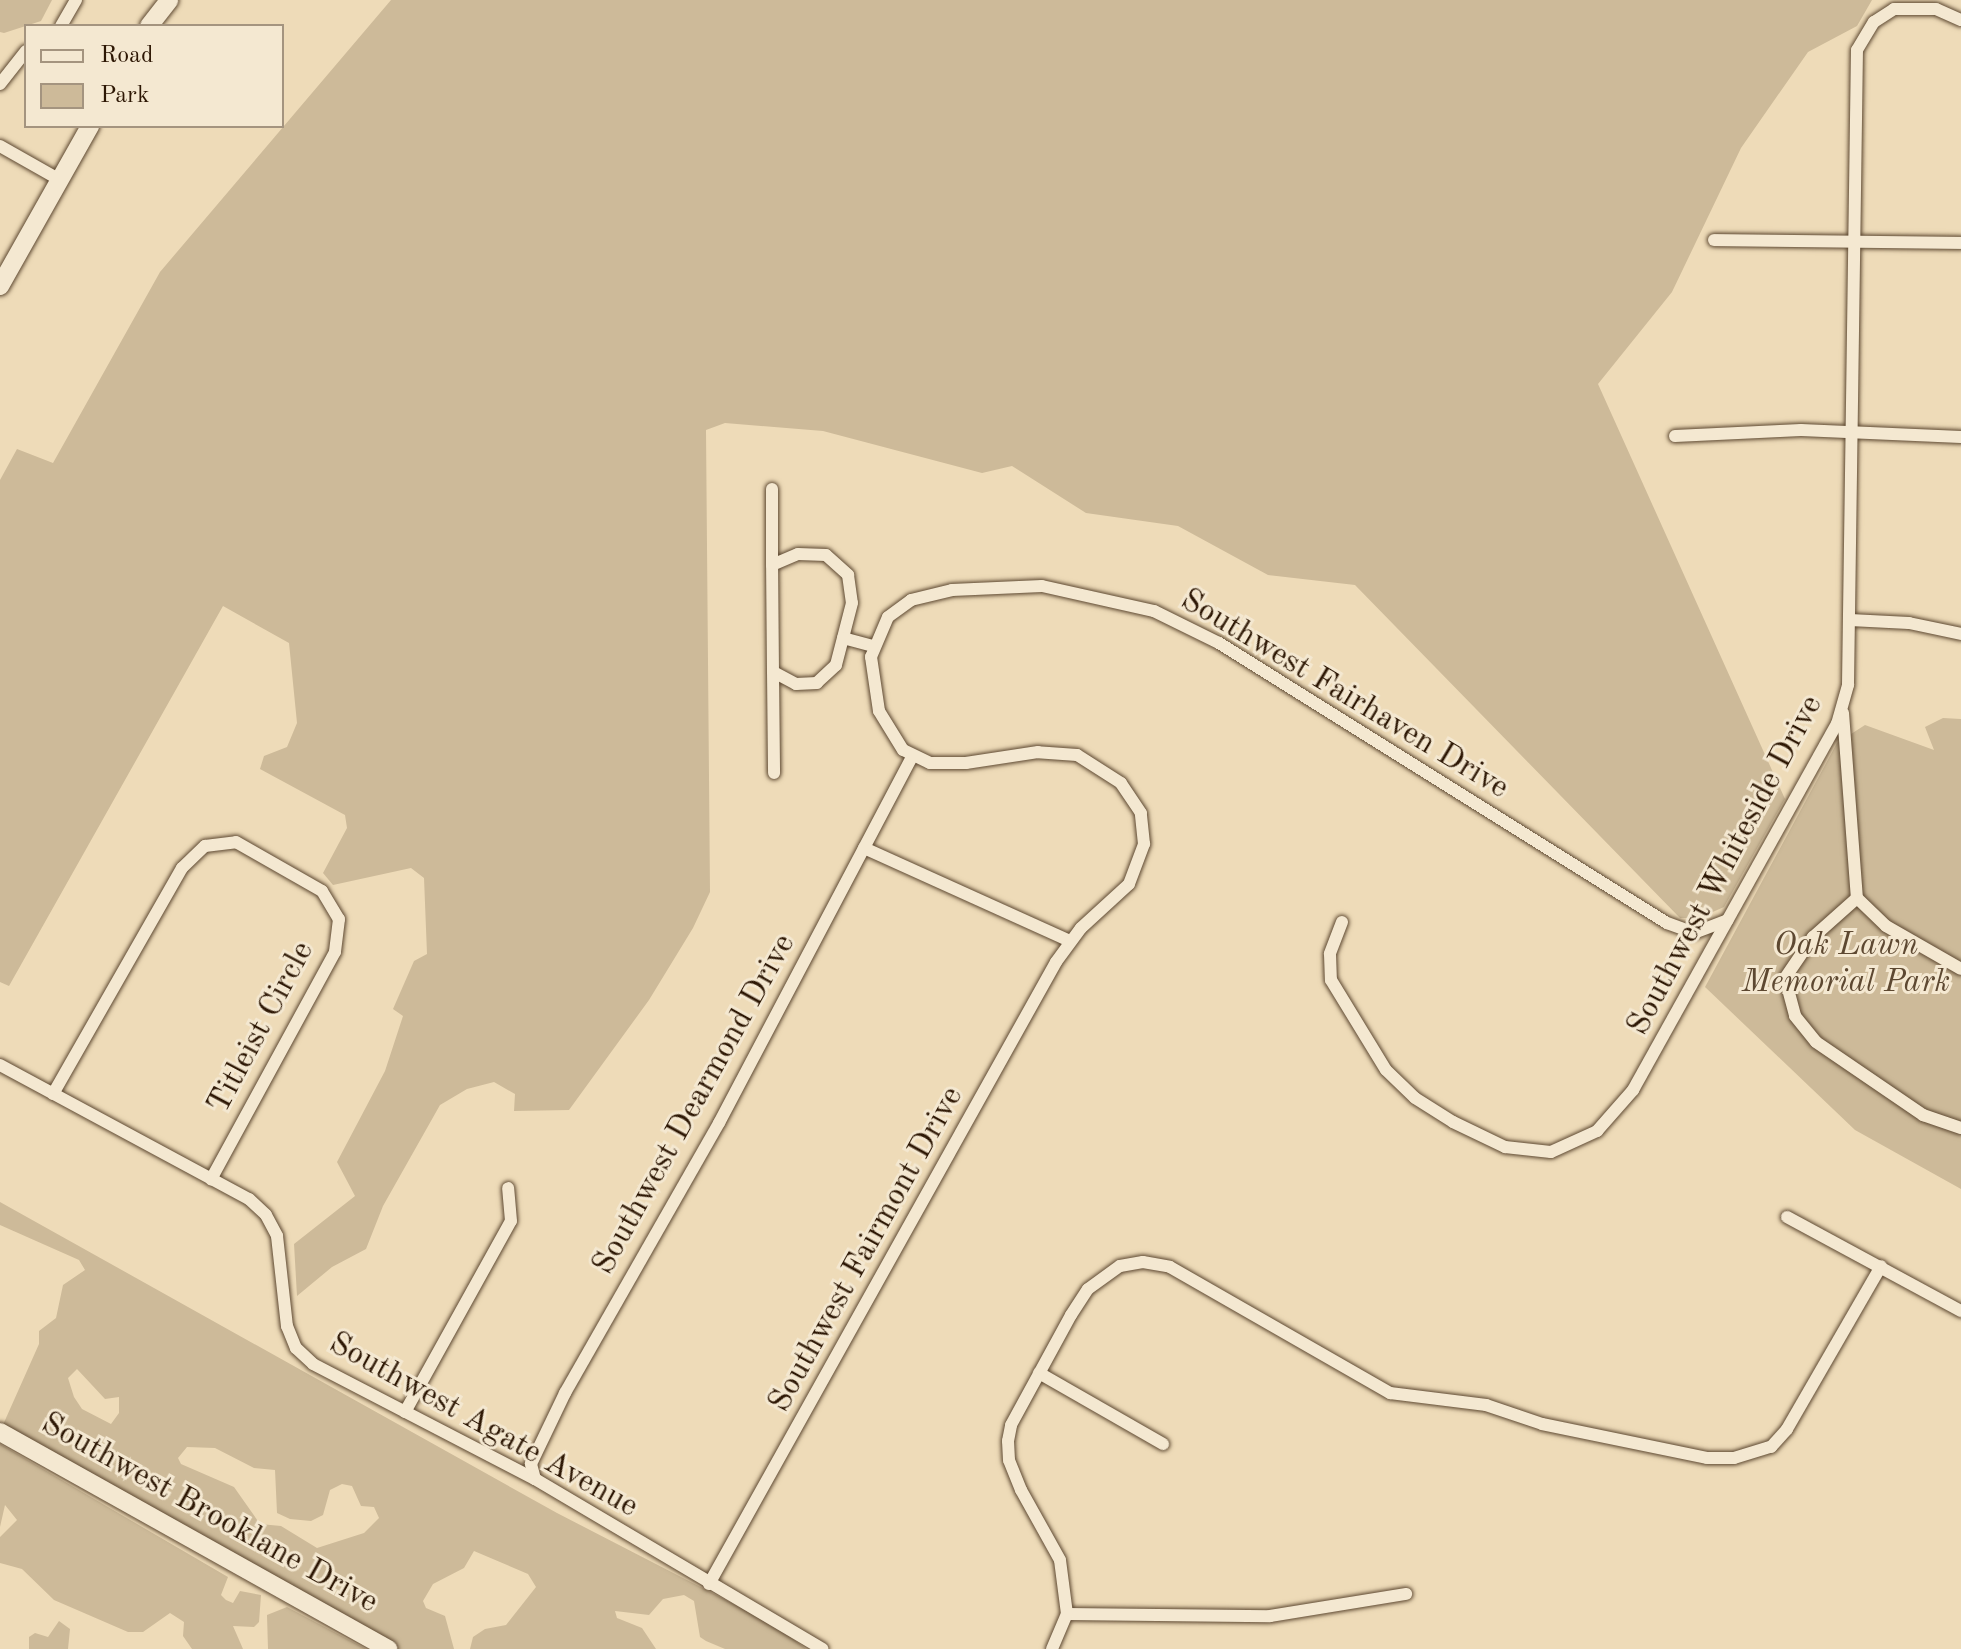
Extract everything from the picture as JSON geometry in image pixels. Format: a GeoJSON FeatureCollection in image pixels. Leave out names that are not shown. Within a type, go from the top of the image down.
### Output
{"type":"FeatureCollection","features":[{"type":"Feature","properties":{"kind":"street"},"geometry":{"type":"LineString","coordinates":[[62,24],[76,0]]}},
{"type":"Feature","properties":{"kind":"street"},"geometry":{"type":"LineString","coordinates":[[151,24],[169,0]]}},
{"type":"Feature","properties":{"kind":"street","name":"Southwest Whiteside Drive"},"geometry":{"type":"LineString","coordinates":[[1342,922],[1330,954],[1331,980],[1386,1070],[1415,1098],[1463,1128],[1505,1147],[1539,1153],[1579,1144],[1628,1097],[1842,709],[1850,620],[1854,66],[1864,35],[1883,15],[1918,7],[1961,20]]}},
{"type":"Feature","properties":{"kind":"street"},"geometry":{"type":"LineString","coordinates":[[0,84],[24,54]]}},
{"type":"Feature","properties":{"kind":"street"},"geometry":{"type":"LineString","coordinates":[[0,286],[89,128]]}},
{"type":"Feature","properties":{"kind":"street"},"geometry":{"type":"LineString","coordinates":[[0,146],[60,180]]}},
{"type":"Feature","properties":{"kind":"street"},"geometry":{"type":"LineString","coordinates":[[1714,240],[1961,243]]}},
{"type":"Feature","properties":{"kind":"street"},"geometry":{"type":"LineString","coordinates":[[1675,436],[1852,431],[1961,437]]}},
{"type":"Feature","properties":{"kind":"street"},"geometry":{"type":"LineString","coordinates":[[772,489],[774,773]]}},
{"type":"Feature","properties":{"kind":"street"},"geometry":{"type":"LineString","coordinates":[[772,565],[798,554],[826,555],[848,575],[852,603],[836,665],[817,683],[796,684],[773,672]]}},
{"type":"Feature","properties":{"kind":"street","name":"Southwest Fairhaven Drive"},"geometry":{"type":"LineString","coordinates":[[873,646],[897,609],[927,594],[952,590],[1042,586],[1154,611],[1219,643],[1667,923],[1694,933],[1728,920]]}},
{"type":"Feature","properties":{"kind":"street"},"geometry":{"type":"LineString","coordinates":[[1850,620],[1909,623],[1961,634]]}},
{"type":"Feature","properties":{"kind":"street"},"geometry":{"type":"LineString","coordinates":[[843,638],[873,646],[871,676],[879,711],[912,757],[966,763],[1065,752],[1095,763],[1121,783],[1141,813],[1144,844],[1129,884],[1070,941],[864,848]]}},
{"type":"Feature","properties":{"kind":"street"},"geometry":{"type":"LineString","coordinates":[[1842,709],[1857,898],[1886,926],[1961,969]]}},
{"type":"Feature","properties":{"kind":"street","name":"Southwest Dearmond Drive"},"geometry":{"type":"LineString","coordinates":[[535,1479],[531,1464],[565,1393],[719,1123],[912,757]]}},
{"type":"Feature","properties":{"kind":"street","name":"Titleist Circle"},"geometry":{"type":"LineString","coordinates":[[53,1094],[182,868],[205,846],[236,842],[322,891],[339,919],[335,952],[211,1179]]}},
{"type":"Feature","properties":{"kind":"street"},"geometry":{"type":"LineString","coordinates":[[1857,898],[1813,937],[1785,978],[1795,1016],[1816,1042],[1911,1107],[1961,1128]]}},
{"type":"Feature","properties":{"kind":"street","name":"Southwest Fairmont Drive"},"geometry":{"type":"LineString","coordinates":[[709,1584],[1070,941]]}},
{"type":"Feature","properties":{"kind":"street","name":"Southwest Agate Avenue"},"geometry":{"type":"LineString","coordinates":[[0,1065],[249,1199],[266,1215],[277,1236],[282,1302],[296,1348],[313,1364],[535,1479],[823,1649]]}},
{"type":"Feature","properties":{"kind":"street"},"geometry":{"type":"LineString","coordinates":[[405,1412],[511,1221],[508,1188]]}},
{"type":"Feature","properties":{"kind":"street"},"geometry":{"type":"LineString","coordinates":[[1787,1217],[1961,1311]]}},
{"type":"Feature","properties":{"kind":"street"},"geometry":{"type":"LineString","coordinates":[[1052,1649],[1067,1614],[1060,1560],[1009,1460],[1011,1425],[1088,1289],[1120,1266],[1143,1262],[1170,1267],[1390,1393],[1486,1405],[1542,1424],[1707,1458],[1734,1458],[1771,1447],[1787,1429],[1881,1266]]}},
{"type":"Feature","properties":{"kind":"street"},"geometry":{"type":"LineString","coordinates":[[1039,1373],[1163,1444]]}},
{"type":"Feature","properties":{"kind":"street","name":"Southwest Brooklane Drive"},"geometry":{"type":"LineString","coordinates":[[0,1432],[388,1649]]}},
{"type":"Feature","properties":{"kind":"street"},"geometry":{"type":"LineString","coordinates":[[1067,1614],[1270,1616],[1406,1594]]}},
{"type":"Feature","properties":{"kind":"green space"},"geometry":{"type":"Polygon","coordinates":[[[0,0],[52,0],[41,21],[0,32],[0,0]]]}},
{"type":"Feature","properties":{"kind":"green space"},"geometry":{"type":"Polygon","coordinates":[[[391,0],[1872,0],[1857,26],[1808,52],[1741,148],[1672,292],[1598,384],[1785,799],[1724,907],[1699,918],[1680,918],[1355,585],[1268,575],[1178,526],[1086,513],[1012,466],[982,473],[823,431],[725,423],[706,430],[710,892],[693,928],[649,1000],[569,1110],[514,1111],[515,1094],[494,1082],[467,1089],[440,1105],[383,1206],[366,1249],[332,1267],[297,1296],[294,1244],[355,1196],[337,1162],[385,1071],[403,1016],[393,1009],[414,961],[427,954],[424,878],[411,868],[333,885],[323,873],[347,828],[345,815],[260,769],[264,756],[287,747],[297,723],[289,643],[223,606],[9,986],[0,982],[0,480],[17,449],[53,463],[160,272],[391,0]]]}},
{"type":"Feature","properties":{"kind":"green space","name":"Oak Lawn Memorial Park"},"geometry":{"type":"Polygon","coordinates":[[[1943,718],[1961,719],[1961,1189],[1855,1130],[1705,987],[1837,743],[1865,725],[1934,750],[1925,727],[1943,718]]]}},
{"type":"Feature","properties":{"kind":"green space"},"geometry":{"type":"Polygon","coordinates":[[[0,1202],[557,1513],[776,1626],[806,1649],[725,1649],[706,1641],[700,1637],[694,1601],[684,1595],[663,1599],[649,1615],[615,1611],[617,1618],[642,1628],[656,1649],[470,1649],[473,1637],[485,1629],[506,1625],[536,1587],[528,1574],[474,1551],[464,1568],[433,1584],[423,1601],[426,1608],[445,1616],[454,1649],[395,1649],[2,1427],[39,1344],[39,1331],[56,1318],[63,1285],[85,1270],[79,1260],[0,1225],[0,1202]],[[77,1369],[68,1378],[74,1397],[82,1409],[111,1424],[119,1413],[119,1397],[105,1399],[77,1369]],[[187,1447],[178,1458],[181,1464],[234,1487],[260,1524],[281,1526],[317,1548],[364,1533],[379,1518],[374,1507],[361,1506],[352,1486],[342,1484],[330,1490],[323,1515],[311,1521],[290,1519],[277,1513],[275,1470],[254,1468],[215,1448],[187,1447]]]}},
{"type":"Feature","properties":{"kind":"green space"},"geometry":{"type":"Polygon","coordinates":[[[0,1444],[228,1577],[221,1595],[226,1600],[233,1603],[240,1591],[261,1595],[259,1622],[254,1627],[233,1626],[243,1649],[192,1649],[183,1636],[184,1622],[170,1613],[143,1632],[128,1632],[54,1600],[22,1569],[0,1563],[0,1537],[17,1520],[5,1505],[0,1527],[0,1444]]]}},
{"type":"Feature","properties":{"kind":"green space"},"geometry":{"type":"Polygon","coordinates":[[[287,1607],[366,1649],[268,1649],[267,1615],[287,1607]]]}},
{"type":"Feature","properties":{"kind":"green space"},"geometry":{"type":"Polygon","coordinates":[[[59,1621],[70,1629],[68,1649],[29,1649],[29,1637],[35,1633],[48,1637],[59,1621]]]}}]}
